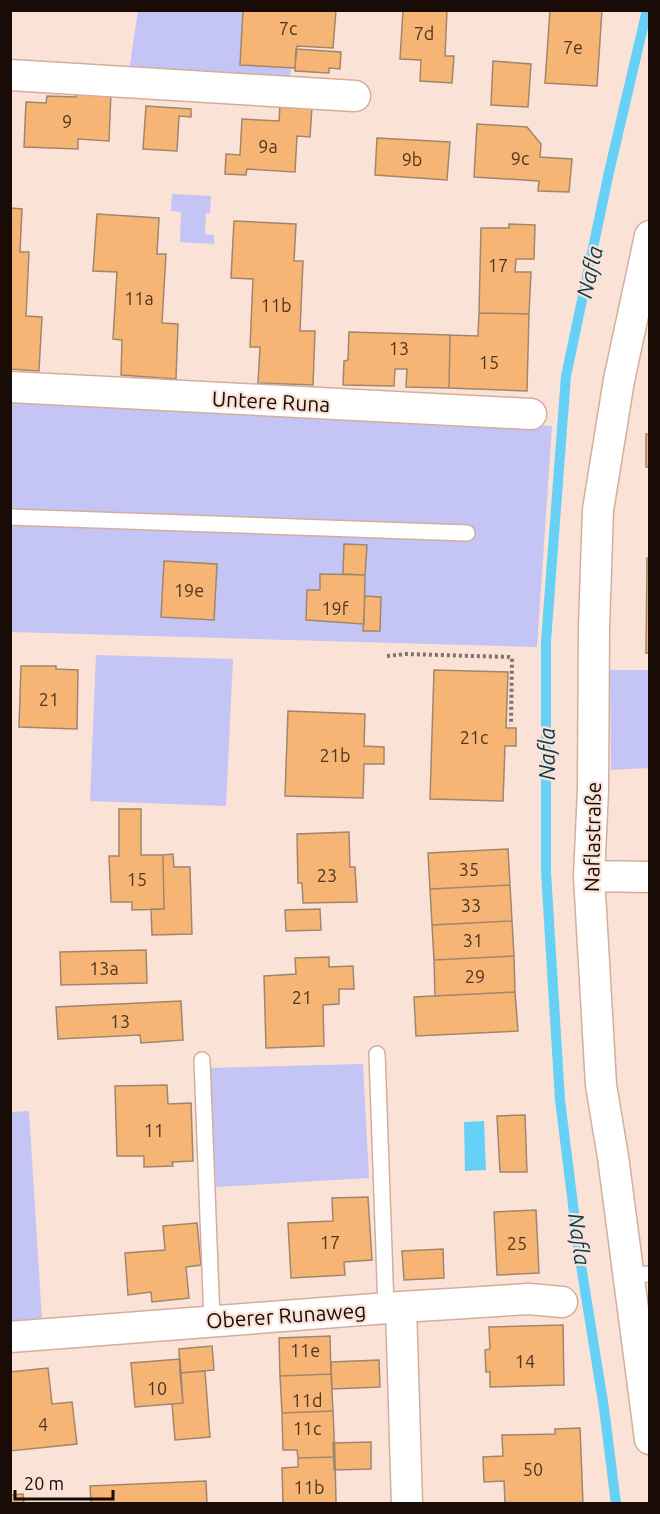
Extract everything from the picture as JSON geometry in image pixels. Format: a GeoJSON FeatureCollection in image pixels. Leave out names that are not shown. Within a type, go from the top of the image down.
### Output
{"type":"FeatureCollection","features":[{"type":"Feature","properties":{"kind":"street"},"geometry":{"type":"LineString","coordinates":[[10,75],[354,96]]}},
{"type":"Feature","properties":{"kind":"street","name":"Naflastraße"},"geometry":{"type":"LineString","coordinates":[[650,236],[619,380],[598,510],[594,627],[593,790],[589,876],[601,1085],[613,1157],[639,1274],[650,1439]]}},
{"type":"Feature","properties":{"kind":"street","name":"Untere Runa"},"geometry":{"type":"LineString","coordinates":[[10,387],[531,414]]}},
{"type":"Feature","properties":{"kind":"street"},"geometry":{"type":"LineString","coordinates":[[589,876],[650,877]]}},
{"type":"Feature","properties":{"kind":"street","name":"Oberer Runaweg"},"geometry":{"type":"LineString","coordinates":[[10,1337],[393,1307],[529,1299],[562,1302]]}},
{"type":"Feature","properties":{"kind":"street"},"geometry":{"type":"LineString","coordinates":[[393,1307],[407,1503]]}},
{"type":"Feature","properties":{"kind":"lane"},"geometry":{"type":"LineString","coordinates":[[10,517],[467,533]]}},
{"type":"Feature","properties":{"kind":"lane"},"geometry":{"type":"LineString","coordinates":[[377,1054],[393,1307]]}},
{"type":"Feature","properties":{"kind":"lane"},"geometry":{"type":"LineString","coordinates":[[202,1060],[212,1321]]}},
{"type":"Feature","properties":{"kind":"path"},"geometry":{"type":"LineString","coordinates":[[387,656],[512,658],[511,725]]}},
{"type":"Feature","properties":{"kind":"shaded area"},"geometry":{"type":"Polygon","coordinates":[[[138,10],[243,11],[240,65],[291,68],[289,85],[129,71],[138,10]]]}},
{"type":"Feature","properties":{"kind":"shaded area"},"geometry":{"type":"Polygon","coordinates":[[[172,194],[211,196],[210,213],[206,213],[205,234],[214,235],[214,244],[180,242],[181,212],[171,211],[172,194]]]}},
{"type":"Feature","properties":{"kind":"shaded area"},"geometry":{"type":"Polygon","coordinates":[[[10,399],[552,426],[537,647],[11,632],[10,399]]]}},
{"type":"Feature","properties":{"kind":"shaded area"},"geometry":{"type":"Polygon","coordinates":[[[96,655],[233,659],[226,806],[90,801],[96,655]]]}},
{"type":"Feature","properties":{"kind":"shaded area"},"geometry":{"type":"Polygon","coordinates":[[[610,670],[649,670],[649,768],[611,770],[610,670]]]}},
{"type":"Feature","properties":{"kind":"shaded area"},"geometry":{"type":"Polygon","coordinates":[[[363,1064],[369,1178],[216,1187],[210,1068],[363,1064]]]}},
{"type":"Feature","properties":{"kind":"shaded area"},"geometry":{"type":"Polygon","coordinates":[[[29,1111],[42,1320],[10,1324],[10,1112],[29,1111]]]}},
{"type":"Feature","properties":{"kind":"shaded area"},"geometry":{"type":"Polygon","coordinates":[[[484,1121],[486,1170],[465,1171],[464,1122],[484,1121]]]}},
{"type":"Feature","properties":{"kind":"building"},"geometry":{"type":"Polygon","coordinates":[[[243,10],[336,10],[333,48],[297,46],[295,68],[240,65],[243,10]]]}},
{"type":"Feature","properties":{"kind":"building"},"geometry":{"type":"Polygon","coordinates":[[[403,10],[447,10],[445,56],[454,56],[452,83],[420,81],[421,60],[400,59],[403,10]]]}},
{"type":"Feature","properties":{"kind":"building"},"geometry":{"type":"Polygon","coordinates":[[[550,10],[602,10],[597,86],[545,83],[550,10]]]}},
{"type":"Feature","properties":{"kind":"building"},"geometry":{"type":"Polygon","coordinates":[[[296,49],[341,52],[340,69],[329,68],[329,73],[295,71],[296,49]]]}},
{"type":"Feature","properties":{"kind":"building"},"geometry":{"type":"Polygon","coordinates":[[[493,61],[531,64],[528,107],[491,105],[493,61]]]}},
{"type":"Feature","properties":{"kind":"building"},"geometry":{"type":"Polygon","coordinates":[[[76,90],[111,91],[109,141],[78,139],[78,149],[24,147],[26,102],[46,103],[47,96],[76,97],[76,90]]]}},
{"type":"Feature","properties":{"kind":"building"},"geometry":{"type":"Polygon","coordinates":[[[280,105],[312,107],[310,137],[297,136],[295,172],[247,169],[246,175],[225,174],[226,154],[240,155],[242,119],[279,121],[280,105]]]}},
{"type":"Feature","properties":{"kind":"building"},"geometry":{"type":"Polygon","coordinates":[[[146,106],[191,109],[191,117],[179,116],[177,151],[143,149],[146,106]]]}},
{"type":"Feature","properties":{"kind":"building"},"geometry":{"type":"Polygon","coordinates":[[[477,124],[527,127],[541,144],[540,157],[572,159],[569,192],[538,191],[539,181],[474,177],[477,124]]]}},
{"type":"Feature","properties":{"kind":"building"},"geometry":{"type":"Polygon","coordinates":[[[377,138],[450,142],[447,180],[375,175],[377,138]]]}},
{"type":"Feature","properties":{"kind":"building"},"geometry":{"type":"Polygon","coordinates":[[[10,208],[22,209],[20,252],[29,252],[26,316],[42,317],[39,371],[10,369],[10,208]]]}},
{"type":"Feature","properties":{"kind":"building"},"geometry":{"type":"Polygon","coordinates":[[[97,214],[159,218],[157,254],[166,254],[162,323],[178,324],[176,379],[121,375],[122,340],[113,339],[117,272],[93,271],[97,214]]]}},
{"type":"Feature","properties":{"kind":"building"},"geometry":{"type":"Polygon","coordinates":[[[234,221],[296,224],[294,261],[303,261],[300,331],[315,331],[313,385],[258,383],[260,347],[250,347],[253,279],[231,278],[234,221]]]}},
{"type":"Feature","properties":{"kind":"building"},"geometry":{"type":"Polygon","coordinates":[[[509,224],[535,225],[534,259],[516,259],[515,272],[531,272],[529,314],[479,313],[481,228],[509,228],[509,224]]]}},
{"type":"Feature","properties":{"kind":"building"},"geometry":{"type":"Polygon","coordinates":[[[479,313],[529,314],[527,391],[449,388],[450,335],[478,336],[479,313]]]}},
{"type":"Feature","properties":{"kind":"building"},"geometry":{"type":"Polygon","coordinates":[[[349,332],[450,335],[449,388],[406,387],[407,369],[395,369],[394,386],[343,385],[344,361],[348,360],[349,332]]]}},
{"type":"Feature","properties":{"kind":"building"},"geometry":{"type":"Polygon","coordinates":[[[646,434],[650,434],[650,467],[646,467],[646,434]]]}},
{"type":"Feature","properties":{"kind":"building"},"geometry":{"type":"Polygon","coordinates":[[[344,544],[367,545],[365,575],[343,574],[344,544]]]}},
{"type":"Feature","properties":{"kind":"building"},"geometry":{"type":"Polygon","coordinates":[[[647,558],[650,558],[650,653],[646,653],[647,558]]]}},
{"type":"Feature","properties":{"kind":"building"},"geometry":{"type":"Polygon","coordinates":[[[164,561],[217,564],[214,620],[161,617],[164,561]]]}},
{"type":"Feature","properties":{"kind":"building"},"geometry":{"type":"Polygon","coordinates":[[[320,574],[365,575],[364,624],[306,620],[307,590],[320,590],[320,574]]]}},
{"type":"Feature","properties":{"kind":"building"},"geometry":{"type":"Polygon","coordinates":[[[365,596],[381,597],[380,631],[363,631],[365,596]]]}},
{"type":"Feature","properties":{"kind":"building"},"geometry":{"type":"Polygon","coordinates":[[[21,666],[56,666],[56,669],[78,670],[77,729],[19,727],[21,666]]]}},
{"type":"Feature","properties":{"kind":"building"},"geometry":{"type":"Polygon","coordinates":[[[434,670],[508,672],[506,728],[516,728],[516,746],[505,746],[503,801],[430,799],[434,670]]]}},
{"type":"Feature","properties":{"kind":"building"},"geometry":{"type":"Polygon","coordinates":[[[288,711],[365,714],[364,746],[384,747],[384,764],[364,764],[363,798],[285,796],[288,711]]]}},
{"type":"Feature","properties":{"kind":"building"},"geometry":{"type":"Polygon","coordinates":[[[119,809],[141,809],[141,855],[163,855],[164,909],[132,910],[132,902],[111,902],[109,856],[119,856],[119,809]]]}},
{"type":"Feature","properties":{"kind":"building"},"geometry":{"type":"Polygon","coordinates":[[[349,832],[350,867],[355,867],[357,902],[303,903],[302,883],[298,883],[297,834],[349,832]]]}},
{"type":"Feature","properties":{"kind":"building"},"geometry":{"type":"Polygon","coordinates":[[[508,849],[510,885],[430,889],[428,853],[508,849]]]}},
{"type":"Feature","properties":{"kind":"building"},"geometry":{"type":"Polygon","coordinates":[[[173,854],[174,867],[190,867],[192,934],[152,935],[151,909],[164,909],[163,855],[173,854]]]}},
{"type":"Feature","properties":{"kind":"building"},"geometry":{"type":"Polygon","coordinates":[[[510,885],[512,921],[432,925],[430,889],[510,885]]]}},
{"type":"Feature","properties":{"kind":"building"},"geometry":{"type":"Polygon","coordinates":[[[320,909],[321,930],[286,931],[285,910],[320,909]]]}},
{"type":"Feature","properties":{"kind":"building"},"geometry":{"type":"Polygon","coordinates":[[[512,921],[514,956],[434,960],[432,925],[512,921]]]}},
{"type":"Feature","properties":{"kind":"building"},"geometry":{"type":"Polygon","coordinates":[[[146,950],[147,983],[61,985],[60,952],[146,950]]]}},
{"type":"Feature","properties":{"kind":"building"},"geometry":{"type":"Polygon","coordinates":[[[514,956],[515,992],[435,996],[434,960],[514,956]]]}},
{"type":"Feature","properties":{"kind":"building"},"geometry":{"type":"Polygon","coordinates":[[[329,957],[329,967],[353,966],[354,989],[339,989],[339,1004],[323,1005],[324,1046],[266,1048],[264,976],[296,974],[295,958],[329,957]]]}},
{"type":"Feature","properties":{"kind":"building"},"geometry":{"type":"Polygon","coordinates":[[[515,992],[518,1031],[416,1036],[414,997],[515,992]]]}},
{"type":"Feature","properties":{"kind":"building"},"geometry":{"type":"Polygon","coordinates":[[[181,1001],[183,1040],[141,1043],[140,1035],[58,1039],[56,1007],[181,1001]]]}},
{"type":"Feature","properties":{"kind":"building"},"geometry":{"type":"Polygon","coordinates":[[[167,1085],[168,1104],[191,1103],[193,1161],[172,1162],[173,1166],[144,1167],[144,1156],[117,1156],[115,1086],[167,1085]]]}},
{"type":"Feature","properties":{"kind":"building"},"geometry":{"type":"Polygon","coordinates":[[[525,1115],[527,1172],[500,1172],[497,1116],[525,1115]]]}},
{"type":"Feature","properties":{"kind":"building"},"geometry":{"type":"Polygon","coordinates":[[[368,1197],[372,1260],[344,1262],[345,1275],[291,1278],[288,1223],[333,1221],[332,1198],[368,1197]]]}},
{"type":"Feature","properties":{"kind":"building"},"geometry":{"type":"Polygon","coordinates":[[[536,1210],[539,1273],[497,1275],[494,1212],[536,1210]]]}},
{"type":"Feature","properties":{"kind":"building"},"geometry":{"type":"Polygon","coordinates":[[[197,1223],[201,1265],[186,1267],[189,1298],[152,1302],[151,1292],[128,1295],[125,1253],[165,1250],[163,1226],[197,1223]]]}},
{"type":"Feature","properties":{"kind":"building"},"geometry":{"type":"Polygon","coordinates":[[[443,1249],[444,1278],[404,1280],[402,1251],[443,1249]]]}},
{"type":"Feature","properties":{"kind":"building"},"geometry":{"type":"Polygon","coordinates":[[[563,1325],[564,1385],[490,1387],[490,1372],[486,1372],[485,1350],[490,1349],[489,1327],[563,1325]]]}},
{"type":"Feature","properties":{"kind":"building"},"geometry":{"type":"Polygon","coordinates":[[[330,1336],[331,1374],[280,1376],[279,1338],[330,1336]]]}},
{"type":"Feature","properties":{"kind":"building"},"geometry":{"type":"Polygon","coordinates":[[[212,1346],[214,1370],[180,1373],[179,1349],[212,1346]]]}},
{"type":"Feature","properties":{"kind":"building"},"geometry":{"type":"Polygon","coordinates":[[[180,1359],[183,1403],[135,1407],[131,1363],[180,1359]]]}},
{"type":"Feature","properties":{"kind":"building"},"geometry":{"type":"Polygon","coordinates":[[[379,1360],[380,1387],[332,1389],[331,1362],[379,1360]]]}},
{"type":"Feature","properties":{"kind":"building"},"geometry":{"type":"Polygon","coordinates":[[[48,1368],[52,1404],[72,1402],[77,1444],[10,1451],[10,1372],[48,1368]]]}},
{"type":"Feature","properties":{"kind":"building"},"geometry":{"type":"Polygon","coordinates":[[[205,1371],[210,1437],[175,1440],[172,1404],[183,1403],[180,1373],[205,1371]]]}},
{"type":"Feature","properties":{"kind":"building"},"geometry":{"type":"Polygon","coordinates":[[[331,1374],[333,1411],[282,1413],[280,1376],[331,1374]]]}},
{"type":"Feature","properties":{"kind":"building"},"geometry":{"type":"Polygon","coordinates":[[[333,1411],[335,1457],[298,1458],[297,1450],[283,1450],[282,1413],[333,1411]]]}},
{"type":"Feature","properties":{"kind":"building"},"geometry":{"type":"Polygon","coordinates":[[[580,1428],[583,1504],[505,1503],[504,1481],[484,1482],[483,1457],[503,1456],[502,1435],[555,1434],[555,1429],[580,1428]]]}},
{"type":"Feature","properties":{"kind":"building"},"geometry":{"type":"Polygon","coordinates":[[[371,1442],[371,1469],[334,1470],[333,1443],[371,1442]]]}},
{"type":"Feature","properties":{"kind":"building"},"geometry":{"type":"Polygon","coordinates":[[[335,1457],[336,1503],[283,1504],[282,1468],[298,1467],[298,1458],[335,1457]]]}},
{"type":"Feature","properties":{"kind":"building"},"geometry":{"type":"Polygon","coordinates":[[[206,1481],[207,1504],[91,1504],[90,1486],[206,1481]]]}},
{"type":"Feature","properties":{"kind":"building"},"geometry":{"type":"Polygon","coordinates":[[[23,1494],[24,1504],[10,1504],[10,1495],[23,1494]]]}},
{"type":"Feature","properties":{"kind":"waterway","name":"Nafla"},"geometry":{"type":"LineString","coordinates":[[616,1504],[604,1408],[579,1253],[560,1100],[546,872],[546,641],[566,376],[609,172],[647,10]]}}]}
